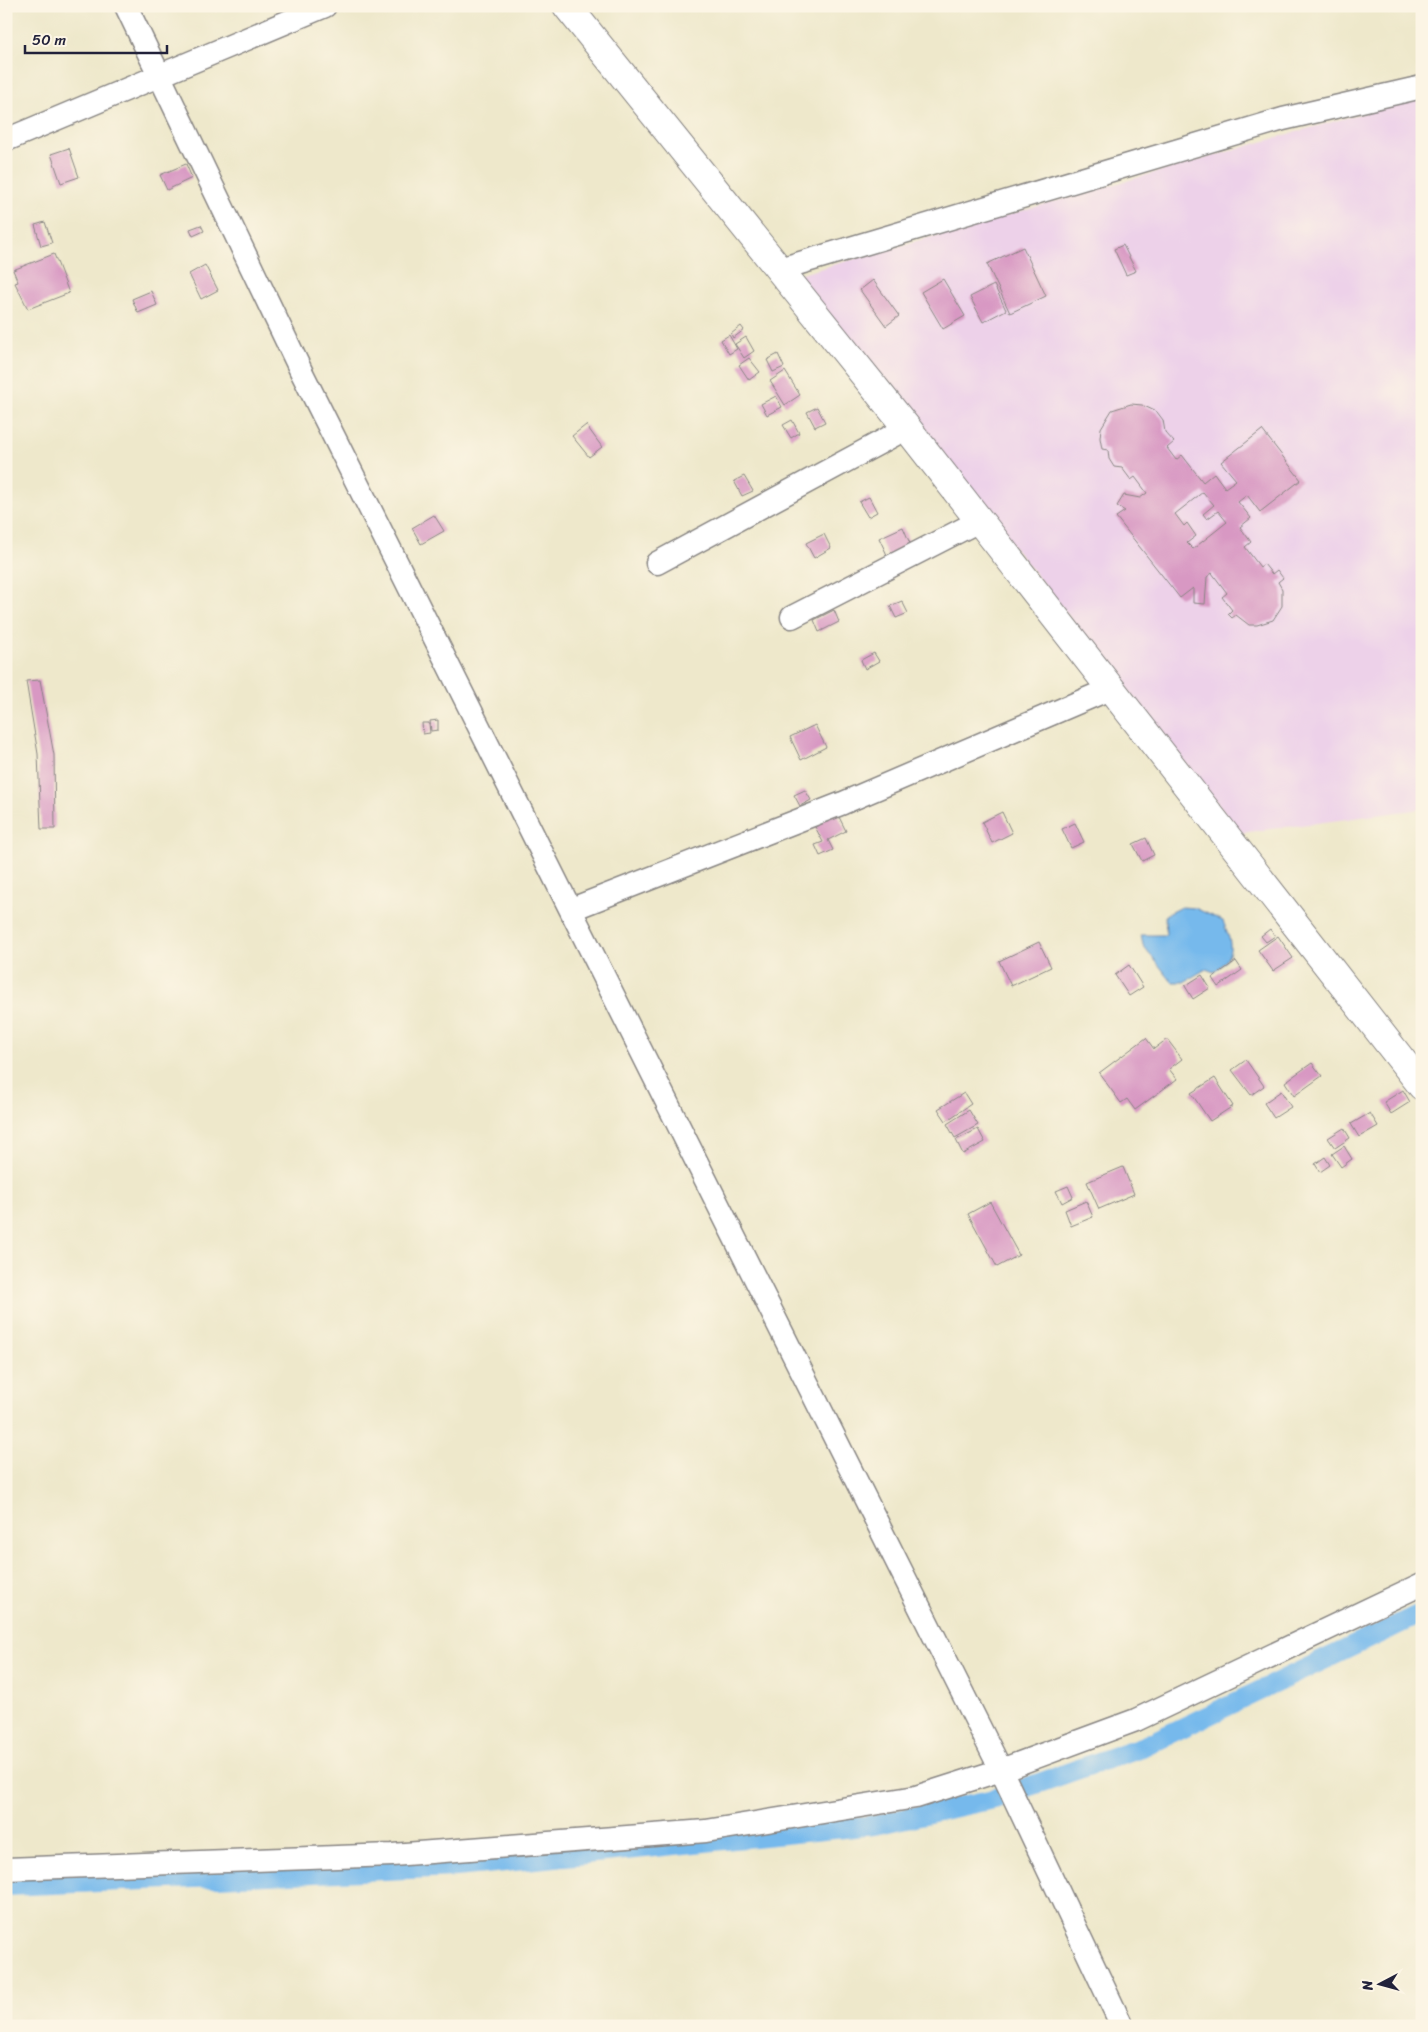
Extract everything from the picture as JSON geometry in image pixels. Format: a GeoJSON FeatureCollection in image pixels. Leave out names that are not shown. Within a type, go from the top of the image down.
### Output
{"type":"FeatureCollection","features":[{"type":"Feature","properties":{"kind":"street"},"geometry":{"type":"LineString","coordinates":[[126,6],[158,77],[302,373],[572,909],[1008,1785],[1122,2026]]}},
{"type":"Feature","properties":{"kind":"street"},"geometry":{"type":"LineString","coordinates":[[6,140],[325,6]]}},
{"type":"Feature","properties":{"kind":"street"},"geometry":{"type":"LineString","coordinates":[[567,6],[907,428],[1422,1086]]}},
{"type":"Feature","properties":{"kind":"street"},"geometry":{"type":"LineString","coordinates":[[780,270],[1283,119],[1422,87]]}},
{"type":"Feature","properties":{"kind":"street"},"geometry":{"type":"LineString","coordinates":[[657,563],[907,428]]}},
{"type":"Feature","properties":{"kind":"street"},"geometry":{"type":"LineString","coordinates":[[792,617],[978,521]]}},
{"type":"Feature","properties":{"kind":"street"},"geometry":{"type":"LineString","coordinates":[[572,909],[843,803],[1112,688]]}},
{"type":"Feature","properties":{"kind":"street"},"geometry":{"type":"LineString","coordinates":[[6,1869],[392,1855],[706,1831],[916,1796],[1008,1785],[1136,1720],[1422,1584]]}},
{"type":"Feature","properties":{"kind":"shaded area"},"geometry":{"type":"Polygon","coordinates":[[[1422,96],[1422,809],[1241,833],[798,275],[1422,96]]]}},
{"type":"Feature","properties":{"kind":"water"},"geometry":{"type":"Polygon","coordinates":[[[1181,907],[1195,908],[1223,921],[1230,949],[1226,960],[1214,972],[1206,969],[1184,982],[1172,982],[1143,945],[1141,935],[1166,935],[1165,915],[1181,907]]]}},
{"type":"Feature","properties":{"kind":"building"},"geometry":{"type":"Polygon","coordinates":[[[69,148],[79,177],[61,183],[51,154],[69,148]]]}},
{"type":"Feature","properties":{"kind":"building"},"geometry":{"type":"Polygon","coordinates":[[[186,164],[192,178],[167,190],[160,175],[186,164]]]}},
{"type":"Feature","properties":{"kind":"building"},"geometry":{"type":"Polygon","coordinates":[[[45,222],[52,243],[41,246],[35,225],[45,222]]]}},
{"type":"Feature","properties":{"kind":"building"},"geometry":{"type":"Polygon","coordinates":[[[201,225],[204,231],[193,236],[190,229],[201,225]]]}},
{"type":"Feature","properties":{"kind":"building"},"geometry":{"type":"Polygon","coordinates":[[[1123,245],[1136,271],[1126,275],[1114,249],[1123,245]]]}},
{"type":"Feature","properties":{"kind":"building"},"geometry":{"type":"Polygon","coordinates":[[[1023,247],[1046,296],[1010,313],[987,264],[1023,247]]]}},
{"type":"Feature","properties":{"kind":"building"},"geometry":{"type":"Polygon","coordinates":[[[54,254],[69,293],[28,309],[15,283],[18,282],[13,270],[54,254]]]}},
{"type":"Feature","properties":{"kind":"building"},"geometry":{"type":"Polygon","coordinates":[[[205,265],[218,290],[201,299],[189,274],[205,265]]]}},
{"type":"Feature","properties":{"kind":"building"},"geometry":{"type":"Polygon","coordinates":[[[943,279],[965,316],[943,329],[921,292],[943,279]]]}},
{"type":"Feature","properties":{"kind":"building"},"geometry":{"type":"Polygon","coordinates":[[[873,280],[899,316],[886,326],[860,290],[873,280]]]}},
{"type":"Feature","properties":{"kind":"building"},"geometry":{"type":"Polygon","coordinates":[[[994,285],[1006,310],[983,322],[970,297],[994,285]]]}},
{"type":"Feature","properties":{"kind":"building"},"geometry":{"type":"Polygon","coordinates":[[[151,291],[157,305],[138,313],[132,299],[151,291]]]}},
{"type":"Feature","properties":{"kind":"building"},"geometry":{"type":"Polygon","coordinates":[[[741,326],[744,330],[733,338],[731,334],[741,326]]]}},
{"type":"Feature","properties":{"kind":"building"},"geometry":{"type":"Polygon","coordinates":[[[729,335],[737,349],[729,354],[721,340],[729,335]]]}},
{"type":"Feature","properties":{"kind":"building"},"geometry":{"type":"Polygon","coordinates":[[[746,337],[754,351],[744,358],[735,344],[746,337]]]}},
{"type":"Feature","properties":{"kind":"building"},"geometry":{"type":"Polygon","coordinates":[[[778,354],[784,367],[773,372],[767,360],[778,354]]]}},
{"type":"Feature","properties":{"kind":"building"},"geometry":{"type":"Polygon","coordinates":[[[749,358],[760,372],[749,380],[739,365],[749,358]]]}},
{"type":"Feature","properties":{"kind":"building"},"geometry":{"type":"Polygon","coordinates":[[[785,371],[800,395],[785,405],[770,381],[785,371]]]}},
{"type":"Feature","properties":{"kind":"building"},"geometry":{"type":"Polygon","coordinates":[[[776,396],[782,407],[767,415],[761,404],[776,396]]]}},
{"type":"Feature","properties":{"kind":"building"},"geometry":{"type":"Polygon","coordinates":[[[1131,404],[1142,405],[1157,412],[1163,420],[1165,432],[1174,442],[1167,448],[1176,460],[1182,455],[1203,482],[1214,473],[1225,488],[1236,480],[1221,462],[1262,430],[1301,480],[1260,512],[1247,495],[1238,502],[1251,518],[1240,527],[1251,542],[1245,547],[1260,567],[1264,564],[1272,574],[1277,570],[1283,578],[1278,582],[1282,589],[1282,606],[1273,620],[1257,625],[1249,625],[1236,615],[1232,618],[1228,614],[1232,610],[1222,597],[1227,593],[1212,573],[1207,577],[1205,604],[1193,603],[1193,588],[1180,598],[1116,517],[1125,511],[1117,506],[1124,495],[1140,498],[1147,493],[1135,477],[1131,480],[1122,468],[1114,467],[1109,459],[1108,450],[1102,449],[1101,428],[1112,410],[1131,404]],[[1203,492],[1175,514],[1184,526],[1187,523],[1196,536],[1187,543],[1193,549],[1227,522],[1218,511],[1207,519],[1203,514],[1214,505],[1203,492]]]}},
{"type":"Feature","properties":{"kind":"building"},"geometry":{"type":"Polygon","coordinates":[[[817,407],[825,422],[815,427],[807,412],[817,407]]]}},
{"type":"Feature","properties":{"kind":"building"},"geometry":{"type":"Polygon","coordinates":[[[792,420],[799,433],[791,438],[783,425],[792,420]]]}},
{"type":"Feature","properties":{"kind":"building"},"geometry":{"type":"Polygon","coordinates":[[[586,425],[602,447],[589,457],[572,436],[586,425]]]}},
{"type":"Feature","properties":{"kind":"building"},"geometry":{"type":"Polygon","coordinates":[[[744,476],[753,491],[742,496],[734,481],[744,476]]]}},
{"type":"Feature","properties":{"kind":"building"},"geometry":{"type":"Polygon","coordinates":[[[869,497],[877,512],[868,517],[859,502],[869,497]]]}},
{"type":"Feature","properties":{"kind":"building"},"geometry":{"type":"Polygon","coordinates":[[[434,515],[444,531],[421,544],[412,528],[434,515]]]}},
{"type":"Feature","properties":{"kind":"building"},"geometry":{"type":"Polygon","coordinates":[[[903,527],[911,546],[888,557],[879,538],[903,527]]]}},
{"type":"Feature","properties":{"kind":"building"},"geometry":{"type":"Polygon","coordinates":[[[824,534],[831,548],[814,558],[806,543],[824,534]]]}},
{"type":"Feature","properties":{"kind":"building"},"geometry":{"type":"Polygon","coordinates":[[[902,601],[908,613],[896,618],[890,606],[902,601]]]}},
{"type":"Feature","properties":{"kind":"building"},"geometry":{"type":"Polygon","coordinates":[[[834,610],[839,622],[819,632],[814,620],[834,610]]]}},
{"type":"Feature","properties":{"kind":"building"},"geometry":{"type":"Polygon","coordinates":[[[874,653],[879,661],[865,669],[861,660],[874,653]]]}},
{"type":"Feature","properties":{"kind":"building"},"geometry":{"type":"Polygon","coordinates":[[[40,680],[54,755],[55,829],[41,829],[38,754],[26,681],[40,680]]]}},
{"type":"Feature","properties":{"kind":"building"},"geometry":{"type":"Polygon","coordinates":[[[438,720],[438,730],[431,731],[430,721],[438,720]]]}},
{"type":"Feature","properties":{"kind":"building"},"geometry":{"type":"Polygon","coordinates":[[[422,723],[429,723],[430,733],[423,734],[422,723]]]}},
{"type":"Feature","properties":{"kind":"building"},"geometry":{"type":"Polygon","coordinates":[[[815,725],[826,747],[801,760],[790,737],[815,725]]]}},
{"type":"Feature","properties":{"kind":"building"},"geometry":{"type":"Polygon","coordinates":[[[805,790],[811,800],[800,806],[794,795],[805,790]]]}},
{"type":"Feature","properties":{"kind":"building"},"geometry":{"type":"Polygon","coordinates":[[[836,811],[846,831],[828,840],[833,850],[820,856],[815,845],[823,842],[813,823],[836,811]]]}},
{"type":"Feature","properties":{"kind":"building"},"geometry":{"type":"Polygon","coordinates":[[[1002,812],[1012,833],[992,843],[982,822],[1002,812]]]}},
{"type":"Feature","properties":{"kind":"building"},"geometry":{"type":"Polygon","coordinates":[[[1075,823],[1084,842],[1071,848],[1062,829],[1075,823]]]}},
{"type":"Feature","properties":{"kind":"building"},"geometry":{"type":"Polygon","coordinates":[[[1146,838],[1154,855],[1142,861],[1133,844],[1146,838]]]}},
{"type":"Feature","properties":{"kind":"building"},"geometry":{"type":"Polygon","coordinates":[[[1270,929],[1275,936],[1266,942],[1261,936],[1270,929]]]}},
{"type":"Feature","properties":{"kind":"building"},"geometry":{"type":"Polygon","coordinates":[[[1278,936],[1293,958],[1273,971],[1258,950],[1278,936]]]}},
{"type":"Feature","properties":{"kind":"building"},"geometry":{"type":"Polygon","coordinates":[[[1039,942],[1051,967],[1011,986],[999,961],[1039,942]]]}},
{"type":"Feature","properties":{"kind":"building"},"geometry":{"type":"Polygon","coordinates":[[[1236,961],[1242,970],[1218,987],[1212,978],[1236,961]]]}},
{"type":"Feature","properties":{"kind":"building"},"geometry":{"type":"Polygon","coordinates":[[[1129,965],[1143,987],[1129,996],[1115,975],[1129,965]]]}},
{"type":"Feature","properties":{"kind":"building"},"geometry":{"type":"Polygon","coordinates":[[[1202,975],[1210,988],[1193,999],[1185,986],[1202,975]]]}},
{"type":"Feature","properties":{"kind":"building"},"geometry":{"type":"Polygon","coordinates":[[[1146,1038],[1154,1049],[1167,1039],[1182,1059],[1169,1069],[1177,1079],[1135,1110],[1127,1099],[1121,1103],[1099,1073],[1146,1038]]]}},
{"type":"Feature","properties":{"kind":"building"},"geometry":{"type":"Polygon","coordinates":[[[1246,1060],[1264,1086],[1251,1095],[1232,1070],[1246,1060]]]}},
{"type":"Feature","properties":{"kind":"building"},"geometry":{"type":"Polygon","coordinates":[[[1312,1063],[1322,1076],[1294,1096],[1285,1082],[1312,1063]]]}},
{"type":"Feature","properties":{"kind":"building"},"geometry":{"type":"Polygon","coordinates":[[[1215,1078],[1233,1106],[1210,1121],[1191,1093],[1215,1078]]]}},
{"type":"Feature","properties":{"kind":"building"},"geometry":{"type":"Polygon","coordinates":[[[1403,1090],[1410,1102],[1391,1114],[1384,1102],[1403,1090]]]}},
{"type":"Feature","properties":{"kind":"building"},"geometry":{"type":"Polygon","coordinates":[[[1281,1091],[1291,1107],[1274,1118],[1264,1103],[1281,1091]]]}},
{"type":"Feature","properties":{"kind":"building"},"geometry":{"type":"Polygon","coordinates":[[[964,1093],[971,1104],[946,1121],[938,1109],[964,1093]]]}},
{"type":"Feature","properties":{"kind":"building"},"geometry":{"type":"Polygon","coordinates":[[[969,1110],[978,1125],[955,1138],[947,1124],[969,1110]]]}},
{"type":"Feature","properties":{"kind":"building"},"geometry":{"type":"Polygon","coordinates":[[[1370,1113],[1378,1126],[1359,1137],[1351,1124],[1370,1113]]]}},
{"type":"Feature","properties":{"kind":"building"},"geometry":{"type":"Polygon","coordinates":[[[1344,1128],[1350,1138],[1335,1148],[1328,1138],[1344,1128]]]}},
{"type":"Feature","properties":{"kind":"building"},"geometry":{"type":"Polygon","coordinates":[[[978,1129],[985,1142],[963,1154],[956,1140],[978,1129]]]}},
{"type":"Feature","properties":{"kind":"building"},"geometry":{"type":"Polygon","coordinates":[[[1344,1146],[1352,1159],[1341,1167],[1332,1154],[1344,1146]]]}},
{"type":"Feature","properties":{"kind":"building"},"geometry":{"type":"Polygon","coordinates":[[[1325,1157],[1330,1165],[1320,1172],[1315,1164],[1325,1157]]]}},
{"type":"Feature","properties":{"kind":"building"},"geometry":{"type":"Polygon","coordinates":[[[1123,1167],[1134,1194],[1099,1209],[1087,1182],[1123,1167]]]}},
{"type":"Feature","properties":{"kind":"building"},"geometry":{"type":"Polygon","coordinates":[[[1068,1186],[1073,1197],[1062,1203],[1056,1191],[1068,1186]]]}},
{"type":"Feature","properties":{"kind":"building"},"geometry":{"type":"Polygon","coordinates":[[[1086,1201],[1093,1217],[1071,1226],[1065,1210],[1086,1201]]]}},
{"type":"Feature","properties":{"kind":"building"},"geometry":{"type":"Polygon","coordinates":[[[990,1202],[1019,1255],[997,1267],[968,1214],[990,1202]]]}},
{"type":"Feature","properties":{"kind":"waterway"},"geometry":{"type":"LineString","coordinates":[[6,1886],[456,1867],[874,1825],[994,1799],[1144,1746],[1422,1613]]}}]}
